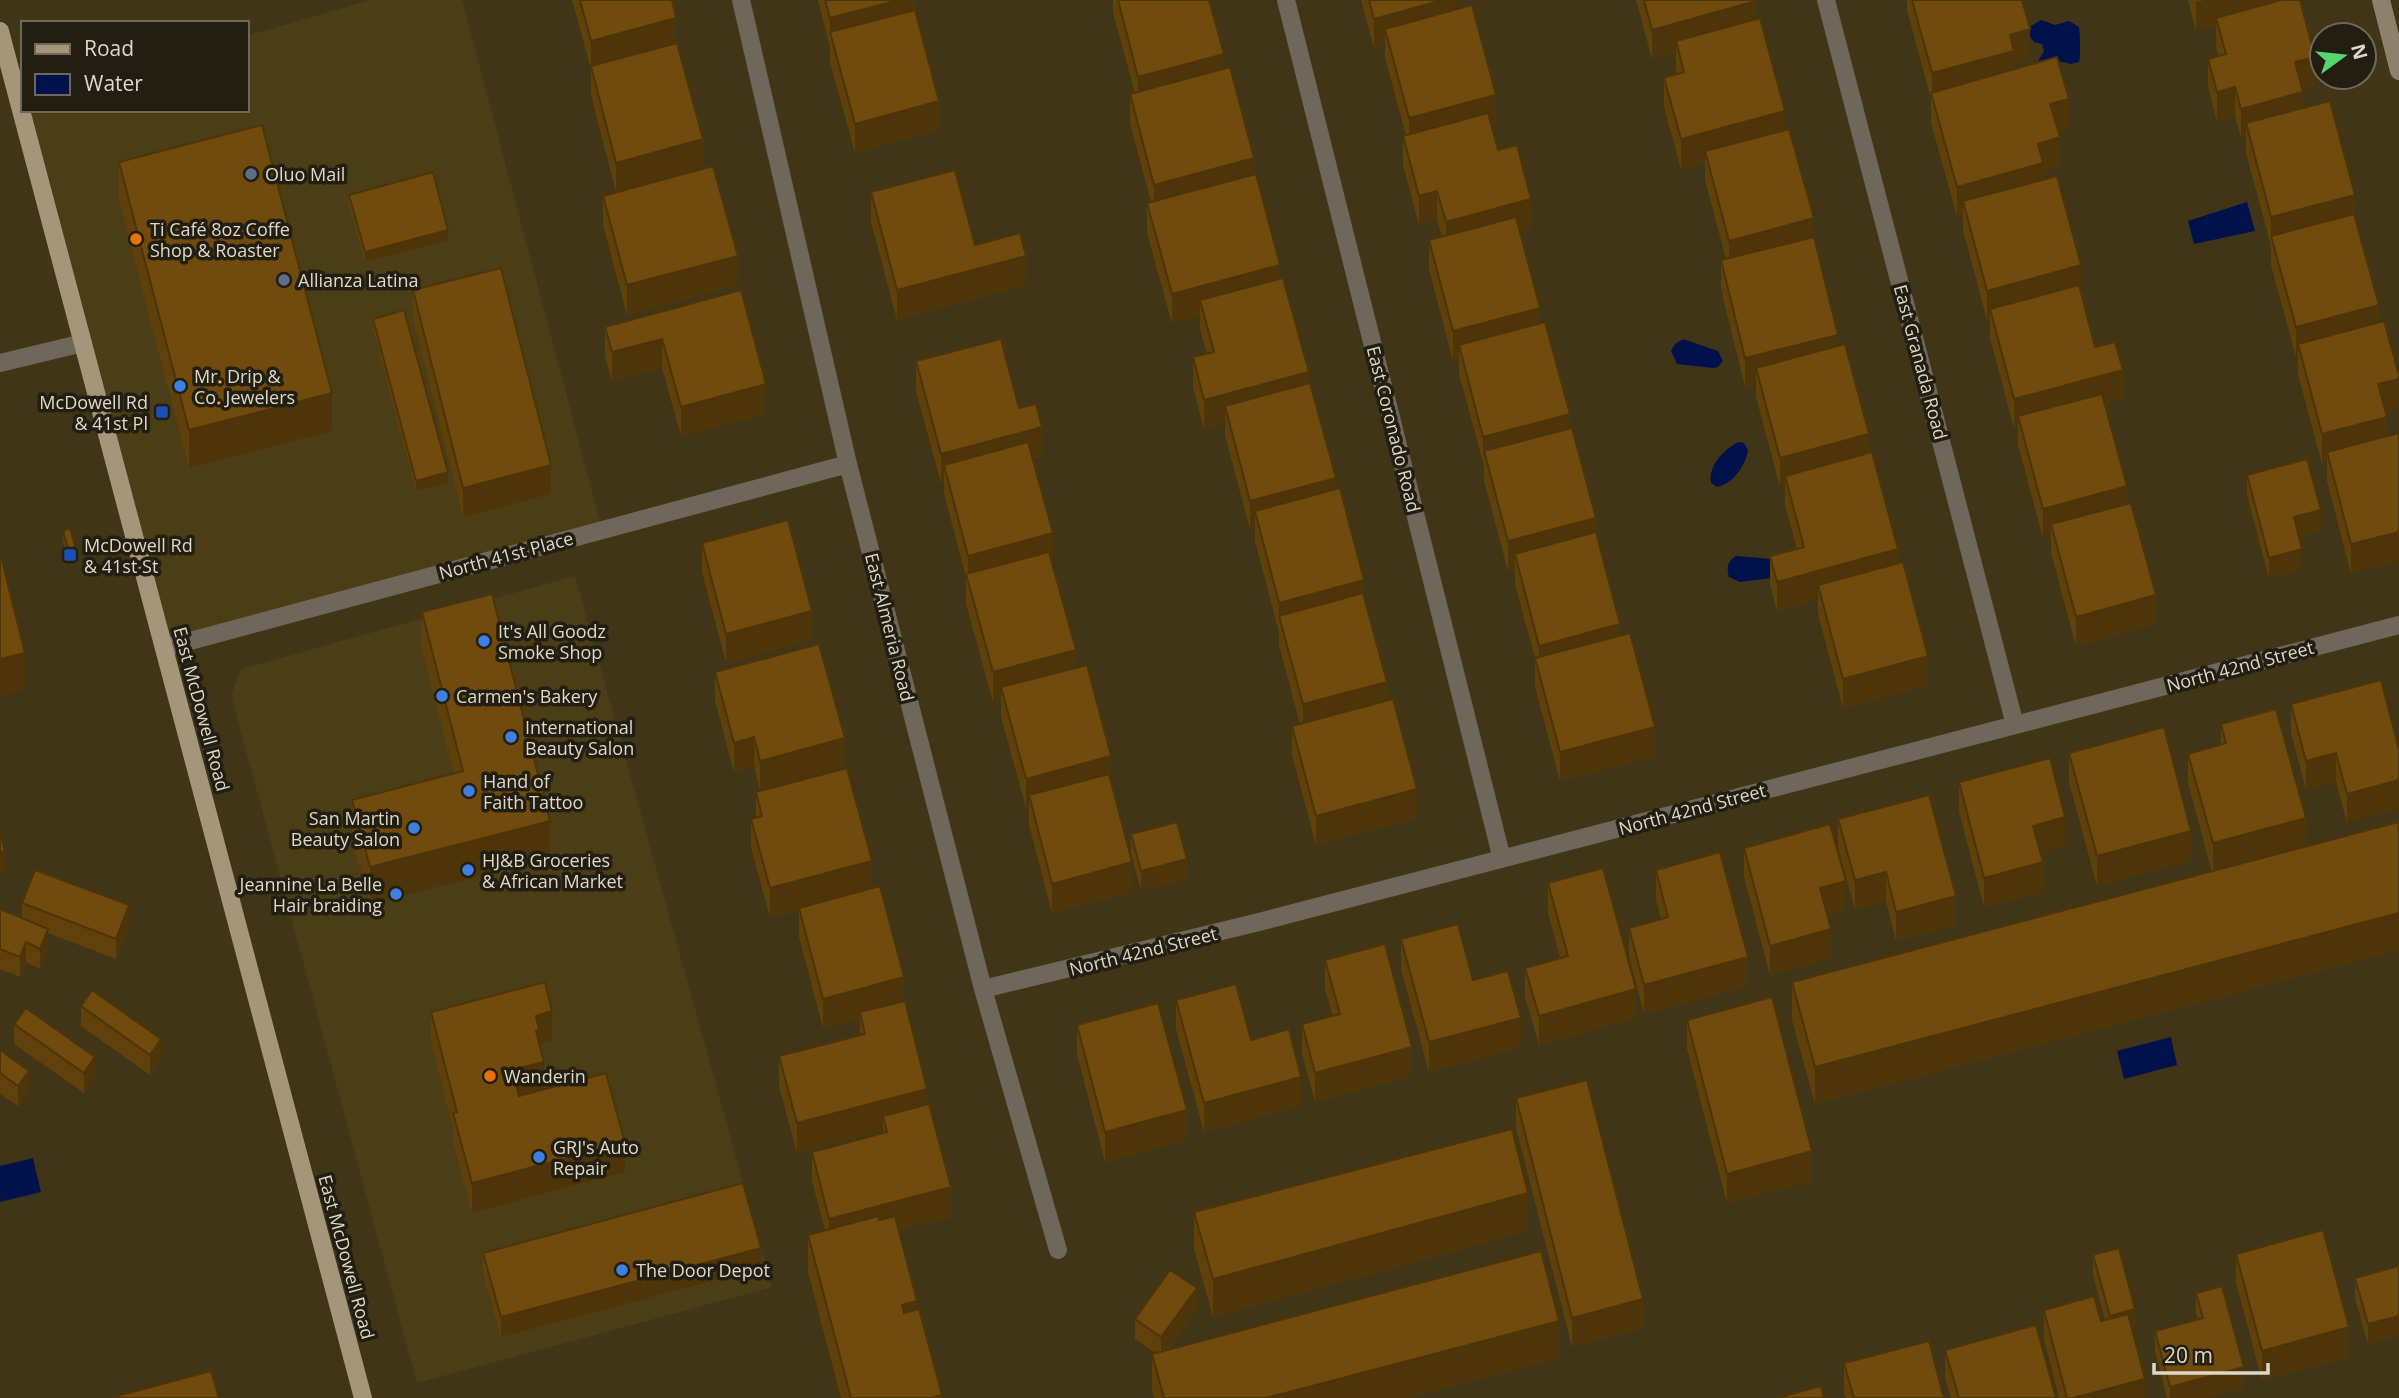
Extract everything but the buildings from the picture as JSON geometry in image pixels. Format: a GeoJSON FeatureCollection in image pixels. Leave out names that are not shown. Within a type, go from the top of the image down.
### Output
{"type":"FeatureCollection","features":[{"type":"Feature","properties":{"kind":"main road","name":"East McDowell Road"},"geometry":{"type":"LineString","coordinates":[[0,31],[21,110]]}},
{"type":"Feature","properties":{"kind":"main road","name":"East McDowell Road"},"geometry":{"type":"LineString","coordinates":[[22,112],[363,1398]]}},
{"type":"Feature","properties":{"kind":"street","name":"East Almeria Road"},"geometry":{"type":"LineString","coordinates":[[741,0],[848,464],[983,989],[1058,1250]]}},
{"type":"Feature","properties":{"kind":"street","name":"East Coronado Road"},"geometry":{"type":"LineString","coordinates":[[1286,0],[1502,859]]}},
{"type":"Feature","properties":{"kind":"street","name":"East Granada Road"},"geometry":{"type":"LineString","coordinates":[[1826,0],[2015,725]]}},
{"type":"Feature","properties":{"kind":"street"},"geometry":{"type":"LineString","coordinates":[[2381,0],[2399,71]]}},
{"type":"Feature","properties":{"kind":"street"},"geometry":{"type":"LineString","coordinates":[[0,363],[83,343]]}},
{"type":"Feature","properties":{"kind":"street","name":"North 41st Place"},"geometry":{"type":"LineString","coordinates":[[164,648],[848,464]]}},
{"type":"Feature","properties":{"kind":"street","name":"North 42nd Street"},"geometry":{"type":"LineString","coordinates":[[983,989],[1215,934],[2399,625]]}},
{"type":"Feature","properties":{"kind":"shaded area"},"geometry":{"type":"Polygon","coordinates":[[[370,0],[462,0],[602,529],[164,648],[24,112],[248,112],[248,36],[370,0]]]}},
{"type":"Feature","properties":{"kind":"shaded area"},"geometry":{"type":"Polygon","coordinates":[[[575,576],[772,1287],[417,1383],[231,695],[241,669],[575,576]]]}},
{"type":"Feature","properties":{"kind":"water"},"geometry":{"type":"Polygon","coordinates":[[[2041,20],[2055,25],[2069,21],[2079,27],[2079,62],[2071,64],[2059,61],[2051,69],[2037,63],[2044,51],[2042,44],[2034,42],[2028,34],[2031,26],[2041,20]]]}},
{"type":"Feature","properties":{"kind":"water"},"geometry":{"type":"Polygon","coordinates":[[[2247,202],[2255,231],[2194,244],[2188,221],[2247,202]]]}},
{"type":"Feature","properties":{"kind":"water"},"geometry":{"type":"Polygon","coordinates":[[[1683,339],[1718,351],[1723,361],[1713,368],[1677,364],[1671,351],[1675,344],[1683,339]]]}},
{"type":"Feature","properties":{"kind":"water"},"geometry":{"type":"Polygon","coordinates":[[[1738,442],[1744,443],[1748,450],[1745,462],[1733,478],[1717,487],[1711,483],[1712,470],[1727,449],[1738,442]]]}},
{"type":"Feature","properties":{"kind":"water"},"geometry":{"type":"Polygon","coordinates":[[[1736,556],[1772,559],[1773,578],[1740,582],[1729,577],[1728,565],[1736,556]]]}},
{"type":"Feature","properties":{"kind":"water"},"geometry":{"type":"Polygon","coordinates":[[[2171,1037],[2177,1065],[2124,1079],[2117,1051],[2171,1037]]]}},
{"type":"Feature","properties":{"kind":"water"},"geometry":{"type":"Polygon","coordinates":[[[33,1158],[41,1192],[0,1202],[0,1166],[33,1158]]]}},
{"type":"Feature","properties":{"kind":"place","name":"Oluo Mail"},"geometry":{"type":"Point","coordinates":[251,174]}},
{"type":"Feature","properties":{"kind":"place","name":"Ti Café 8oz Coffe Shop & Roaster"},"geometry":{"type":"Point","coordinates":[136,239]}},
{"type":"Feature","properties":{"kind":"place","name":"Allianza Latina"},"geometry":{"type":"Point","coordinates":[284,280]}},
{"type":"Feature","properties":{"kind":"place","name":"Mr. Drip & Co. Jewelers"},"geometry":{"type":"Point","coordinates":[180,386]}},
{"type":"Feature","properties":{"kind":"place","name":"McDowell Rd & 41st Pl"},"geometry":{"type":"Point","coordinates":[162,412]}},
{"type":"Feature","properties":{"kind":"place","name":"McDowell Rd & 41st St"},"geometry":{"type":"Point","coordinates":[70,555]}},
{"type":"Feature","properties":{"kind":"place","name":"It's All Goodz Smoke Shop"},"geometry":{"type":"Point","coordinates":[484,641]}},
{"type":"Feature","properties":{"kind":"place","name":"Carmen's Bakery"},"geometry":{"type":"Point","coordinates":[442,696]}},
{"type":"Feature","properties":{"kind":"place","name":"International Beauty Salon"},"geometry":{"type":"Point","coordinates":[511,737]}},
{"type":"Feature","properties":{"kind":"place","name":"Hand of Faith Tattoo"},"geometry":{"type":"Point","coordinates":[469,791]}},
{"type":"Feature","properties":{"kind":"place","name":"San Martin Beauty Salon"},"geometry":{"type":"Point","coordinates":[414,828]}},
{"type":"Feature","properties":{"kind":"place","name":"HJ&B Groceries & African Market"},"geometry":{"type":"Point","coordinates":[468,870]}},
{"type":"Feature","properties":{"kind":"place","name":"Jeannine La Belle Hair braiding"},"geometry":{"type":"Point","coordinates":[396,894]}},
{"type":"Feature","properties":{"kind":"place","name":"Wanderin"},"geometry":{"type":"Point","coordinates":[490,1076]}},
{"type":"Feature","properties":{"kind":"place","name":"GRJ's Auto Repair"},"geometry":{"type":"Point","coordinates":[539,1157]}},
{"type":"Feature","properties":{"kind":"place","name":"The Door Depot"},"geometry":{"type":"Point","coordinates":[622,1270]}}]}
